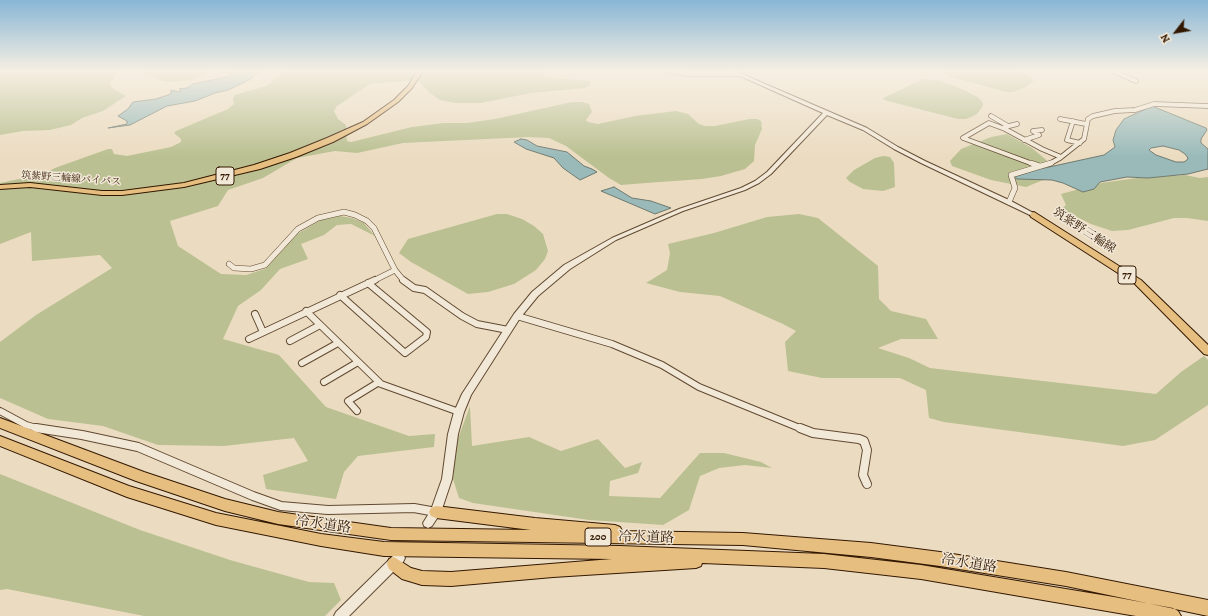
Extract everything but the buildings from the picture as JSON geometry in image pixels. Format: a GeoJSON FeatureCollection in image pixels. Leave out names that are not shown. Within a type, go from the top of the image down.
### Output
{"type":"FeatureCollection","features":[{"type":"Feature","properties":{"kind":"main road","name":"筑紫野三輪線バイパス"},"geometry":{"type":"LineString","coordinates":[[0,187],[30,185],[102,193],[122,193],[177,186],[244,170],[293,155],[330,140],[365,123],[397,100]]}},
{"type":"Feature","properties":{"kind":"main road","name":"筑紫野三輪線"},"geometry":{"type":"LineString","coordinates":[[1034,215],[1138,282],[1208,351]]}},
{"type":"Feature","properties":{"kind":"main road","name":"冷水道路"},"geometry":{"type":"LineString","coordinates":[[0,423],[141,476],[224,505],[278,518],[391,534],[743,539],[871,550],[940,559],[1066,579],[1208,608]]}},
{"type":"Feature","properties":{"kind":"main road","name":"冷水道路"},"geometry":{"type":"LineString","coordinates":[[0,441],[127,491],[216,519],[321,540],[384,549],[620,553],[824,561],[921,572],[1114,604],[1173,616]]}},
{"type":"Feature","properties":{"kind":"main road"},"geometry":{"type":"LineString","coordinates":[[432,517],[535,524],[692,538]]}},
{"type":"Feature","properties":{"kind":"main road"},"geometry":{"type":"LineString","coordinates":[[396,561],[406,574],[422,578],[451,579],[553,570],[742,558]]}},
{"type":"Feature","properties":{"kind":"street"},"geometry":{"type":"LineString","coordinates":[[798,100],[865,130],[923,162],[1034,215]]}},
{"type":"Feature","properties":{"kind":"street"},"geometry":{"type":"LineString","coordinates":[[1009,202],[1015,188],[1011,175],[1040,166],[1061,157],[1084,139],[1086,124],[1093,116],[1115,111],[1136,110],[1154,104],[1208,106]]}},
{"type":"Feature","properties":{"kind":"street"},"geometry":{"type":"LineString","coordinates":[[0,411],[26,425],[41,429],[82,435],[138,447],[253,496],[281,506],[328,510],[414,508],[432,517],[448,479],[453,434],[459,412],[467,394],[517,316],[535,294],[552,278],[581,255],[652,222],[681,210],[743,189],[757,182],[769,173],[827,112]]}},
{"type":"Feature","properties":{"kind":"street"},"geometry":{"type":"LineString","coordinates":[[991,116],[1024,140],[1061,157]]}},
{"type":"Feature","properties":{"kind":"street"},"geometry":{"type":"LineString","coordinates":[[1060,118],[1086,124]]}},
{"type":"Feature","properties":{"kind":"street"},"geometry":{"type":"LineString","coordinates":[[1073,121],[1067,140],[1080,143]]}},
{"type":"Feature","properties":{"kind":"street"},"geometry":{"type":"LineString","coordinates":[[1017,124],[1007,128],[986,123],[963,138],[1040,166]]}},
{"type":"Feature","properties":{"kind":"street"},"geometry":{"type":"LineString","coordinates":[[1024,140],[1039,135],[1033,132],[1042,130]]}},
{"type":"Feature","properties":{"kind":"street"},"geometry":{"type":"LineString","coordinates":[[229,264],[234,268],[251,269],[265,265],[298,229],[324,216],[344,212],[355,215],[367,221],[374,228],[395,270],[401,278],[414,288],[425,290],[467,319],[478,324],[508,330]]}},
{"type":"Feature","properties":{"kind":"street"},"geometry":{"type":"LineString","coordinates":[[249,339],[395,270]]}},
{"type":"Feature","properties":{"kind":"street"},"geometry":{"type":"LineString","coordinates":[[340,296],[405,353],[426,337],[426,332],[368,283]]}},
{"type":"Feature","properties":{"kind":"street"},"geometry":{"type":"LineString","coordinates":[[306,311],[379,382],[459,412]]}},
{"type":"Feature","properties":{"kind":"street"},"geometry":{"type":"LineString","coordinates":[[255,314],[263,332]]}},
{"type":"Feature","properties":{"kind":"street"},"geometry":{"type":"LineString","coordinates":[[517,316],[612,344],[662,365],[699,387],[813,433],[859,439],[864,441],[867,450],[863,475],[866,484]]}},
{"type":"Feature","properties":{"kind":"street"},"geometry":{"type":"LineString","coordinates":[[290,341],[320,325]]}},
{"type":"Feature","properties":{"kind":"street"},"geometry":{"type":"LineString","coordinates":[[302,363],[338,343]]}},
{"type":"Feature","properties":{"kind":"street"},"geometry":{"type":"LineString","coordinates":[[324,382],[358,362]]}},
{"type":"Feature","properties":{"kind":"street"},"geometry":{"type":"LineString","coordinates":[[357,411],[348,401],[379,382]]}},
{"type":"Feature","properties":{"kind":"street"},"geometry":{"type":"LineString","coordinates":[[340,616],[396,561]]}},
{"type":"Feature","properties":{"kind":"green space"},"geometry":{"type":"Polygon","coordinates":[[[0,100],[120,100],[103,111],[82,118],[71,125],[50,130],[23,131],[0,135],[0,100]]]}},
{"type":"Feature","properties":{"kind":"green space"},"geometry":{"type":"Polygon","coordinates":[[[233,100],[346,100],[337,106],[334,111],[338,119],[346,125],[347,141],[351,142],[412,127],[443,123],[467,123],[495,119],[572,102],[589,104],[592,112],[586,120],[588,122],[598,124],[635,116],[676,111],[688,114],[699,124],[705,126],[715,126],[749,119],[757,119],[761,121],[762,129],[755,145],[754,161],[745,169],[721,176],[702,179],[621,185],[609,178],[566,146],[549,138],[528,137],[403,143],[357,153],[335,151],[297,158],[263,178],[228,190],[218,206],[170,221],[178,246],[221,274],[246,275],[265,269],[297,234],[321,220],[340,216],[352,218],[364,223],[375,236],[351,224],[337,225],[324,235],[301,244],[308,259],[280,269],[261,290],[238,306],[223,339],[279,355],[326,407],[409,436],[435,434],[434,447],[358,456],[344,472],[336,499],[266,489],[263,475],[308,461],[294,438],[224,446],[158,445],[103,426],[48,419],[0,398],[0,342],[36,315],[112,268],[100,255],[32,261],[31,232],[0,244],[0,183],[43,174],[55,168],[108,149],[112,149],[114,154],[127,156],[171,147],[181,142],[181,139],[174,133],[176,131],[228,109],[234,104],[233,100]]]}},
{"type":"Feature","properties":{"kind":"green space"},"geometry":{"type":"Polygon","coordinates":[[[440,100],[497,100],[481,103],[455,103],[440,100]]]}},
{"type":"Feature","properties":{"kind":"green space"},"geometry":{"type":"Polygon","coordinates":[[[884,100],[980,100],[983,106],[977,114],[966,119],[958,119],[884,100]]]}},
{"type":"Feature","properties":{"kind":"green space"},"geometry":{"type":"Polygon","coordinates":[[[1007,134],[1032,148],[1058,172],[1026,187],[991,180],[952,166],[950,161],[961,149],[991,137],[1007,134]]]}},
{"type":"Feature","properties":{"kind":"green space"},"geometry":{"type":"Polygon","coordinates":[[[883,156],[890,157],[894,163],[895,187],[883,191],[863,189],[846,178],[854,170],[875,158],[883,156]]]}},
{"type":"Feature","properties":{"kind":"green space"},"geometry":{"type":"Polygon","coordinates":[[[1185,175],[1200,178],[1208,177],[1208,221],[1174,218],[1128,230],[1112,231],[1091,224],[1061,209],[1066,205],[1061,194],[1101,183],[1137,178],[1185,175]]]}},
{"type":"Feature","properties":{"kind":"green space"},"geometry":{"type":"Polygon","coordinates":[[[497,214],[507,214],[522,219],[534,226],[543,234],[548,251],[545,259],[536,270],[514,284],[488,292],[468,294],[411,262],[399,253],[408,239],[497,214]]]}},
{"type":"Feature","properties":{"kind":"green space"},"geometry":{"type":"Polygon","coordinates":[[[799,214],[818,218],[878,266],[879,299],[891,311],[926,319],[938,339],[901,339],[878,348],[909,358],[930,368],[1156,394],[1181,372],[1204,356],[1208,360],[1208,405],[1155,440],[1123,446],[944,422],[929,418],[926,390],[900,378],[822,378],[788,371],[785,342],[796,331],[720,296],[680,292],[646,283],[667,270],[670,253],[668,244],[714,233],[767,217],[799,214]]]}},
{"type":"Feature","properties":{"kind":"green space"},"geometry":{"type":"Polygon","coordinates":[[[470,406],[472,446],[529,437],[561,451],[598,439],[625,468],[642,462],[638,473],[610,481],[609,496],[660,498],[700,453],[724,453],[761,462],[772,468],[745,465],[719,468],[700,476],[689,510],[663,525],[589,520],[473,503],[459,498],[453,479],[456,444],[470,406]]]}},
{"type":"Feature","properties":{"kind":"green space"},"geometry":{"type":"Polygon","coordinates":[[[0,474],[140,530],[230,560],[309,582],[334,583],[341,600],[325,616],[144,616],[7,589],[0,590],[0,474]]]}},
{"type":"Feature","properties":{"kind":"water"},"geometry":{"type":"Polygon","coordinates":[[[150,100],[198,100],[167,106],[130,125],[108,128],[127,124],[127,121],[118,116],[128,109],[133,102],[150,100]]]}},
{"type":"Feature","properties":{"kind":"water"},"geometry":{"type":"Polygon","coordinates":[[[1152,106],[1206,128],[1207,130],[1201,139],[1201,143],[1208,149],[1208,169],[1188,174],[1148,178],[1127,177],[1100,182],[1094,189],[1083,192],[1052,180],[1017,179],[1014,177],[1040,169],[1104,155],[1115,147],[1113,140],[1116,130],[1124,119],[1152,106]],[[1163,146],[1151,148],[1149,150],[1156,155],[1176,162],[1184,162],[1188,158],[1179,150],[1163,146]]]}},
{"type":"Feature","properties":{"kind":"water"},"geometry":{"type":"Polygon","coordinates":[[[521,139],[527,140],[537,146],[567,152],[584,166],[597,172],[580,180],[563,168],[554,158],[526,149],[514,142],[521,139]]]}},
{"type":"Feature","properties":{"kind":"water"},"geometry":{"type":"Polygon","coordinates":[[[614,187],[632,198],[651,201],[671,208],[655,214],[601,191],[614,187]]]}}]}
